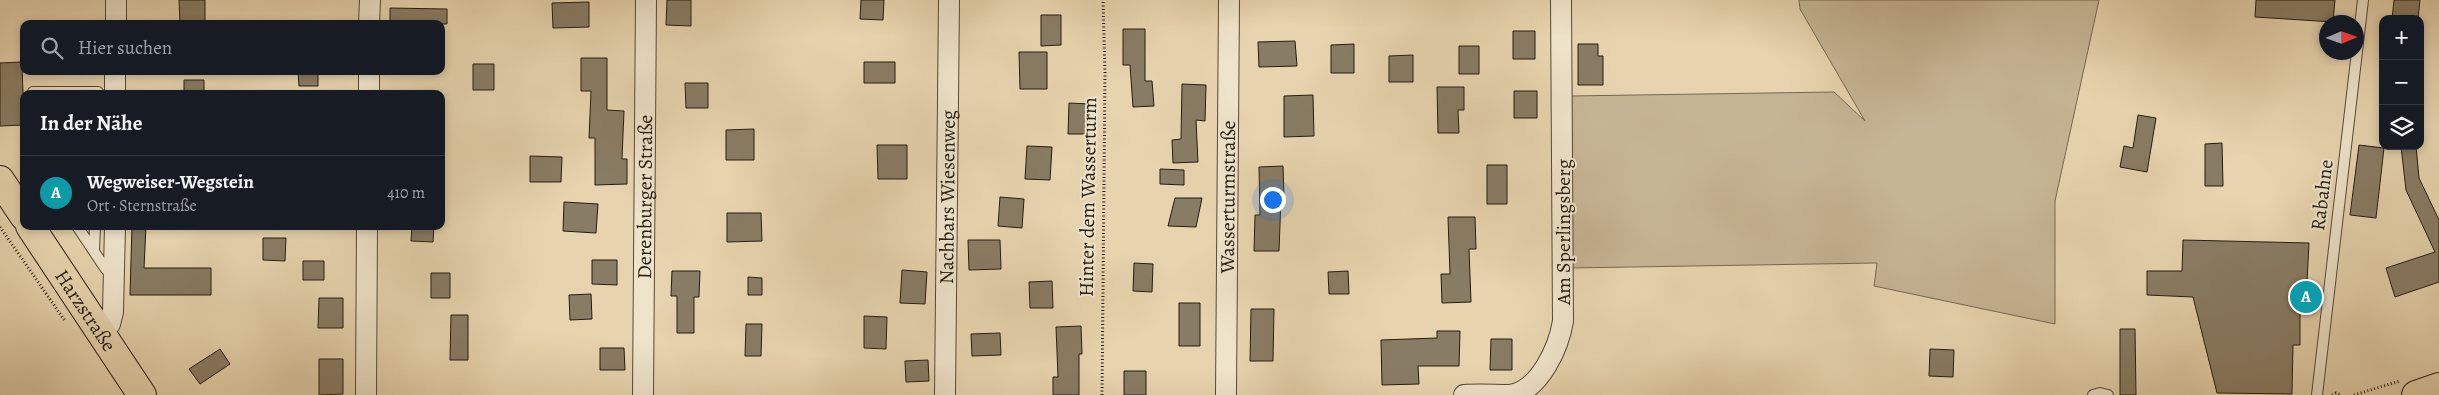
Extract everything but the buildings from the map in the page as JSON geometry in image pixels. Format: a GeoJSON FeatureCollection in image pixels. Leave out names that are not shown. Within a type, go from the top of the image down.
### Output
{"type":"FeatureCollection","features":[{"type":"Feature","properties":{"kind":"main road"},"geometry":{"type":"LineString","coordinates":[[0,180],[20,210]]}},
{"type":"Feature","properties":{"kind":"main road","name":"Harzstraße"},"geometry":{"type":"LineString","coordinates":[[33,230],[142,395]]}},
{"type":"Feature","properties":{"kind":"main road"},"geometry":{"type":"LineString","coordinates":[[2416,395],[2439,387]]}},
{"type":"Feature","properties":{"kind":"street"},"geometry":{"type":"LineString","coordinates":[[116,0],[116,20]]}},
{"type":"Feature","properties":{"kind":"street"},"geometry":{"type":"LineString","coordinates":[[369,20],[370,0]]}},
{"type":"Feature","properties":{"kind":"street","name":"Derenburger Straße"},"geometry":{"type":"LineString","coordinates":[[642,395],[646,0]]}},
{"type":"Feature","properties":{"kind":"street","name":"Nachbars Wiesenweg"},"geometry":{"type":"LineString","coordinates":[[945,395],[949,0]]}},
{"type":"Feature","properties":{"kind":"street","name":"Wasserturmstraße"},"geometry":{"type":"LineString","coordinates":[[1226,395],[1228,0]]}},
{"type":"Feature","properties":{"kind":"street","name":"Am Sperlingsberg"},"geometry":{"type":"LineString","coordinates":[[1464,395],[1511,395],[1527,390],[1551,358],[1560,340],[1563,320],[1561,0]]}},
{"type":"Feature","properties":{"kind":"street"},"geometry":{"type":"LineString","coordinates":[[115,90],[116,75]]}},
{"type":"Feature","properties":{"kind":"street"},"geometry":{"type":"LineString","coordinates":[[368,90],[369,75]]}},
{"type":"Feature","properties":{"kind":"street"},"geometry":{"type":"LineString","coordinates":[[102,335],[110,324],[113,312],[115,230]]}},
{"type":"Feature","properties":{"kind":"street"},"geometry":{"type":"LineString","coordinates":[[366,395],[367,230]]}},
{"type":"Feature","properties":{"kind":"lane","name":"Rabahne"},"geometry":{"type":"LineString","coordinates":[[2317,395],[2363,0]]}},
{"type":"Feature","properties":{"kind":"lane"},"geometry":{"type":"LineString","coordinates":[[80,230],[104,268],[114,277]]}},
{"type":"Feature","properties":{"kind":"lane"},"geometry":{"type":"LineString","coordinates":[[94,230],[94,251]]}},
{"type":"Feature","properties":{"kind":"lane"},"geometry":{"type":"LineString","coordinates":[[2093,395],[2100,393],[2108,395]]}},
{"type":"Feature","properties":{"kind":"path","name":"Hinter dem Wasserturm"},"geometry":{"type":"LineString","coordinates":[[1102,0],[1105,73],[1102,395]]}},
{"type":"Feature","properties":{"kind":"path"},"geometry":{"type":"LineString","coordinates":[[2332,395],[2336,393],[2341,395]]}},
{"type":"Feature","properties":{"kind":"shaded area"},"geometry":{"type":"Polygon","coordinates":[[[1799,0],[2099,0],[2055,201],[2055,324],[1874,286],[1877,263],[1569,268],[1570,96],[1834,92],[1865,121],[1800,9],[1799,0]]]}},
{"type":"Feature","properties":{"kind":"place","name":"Wegweiser-Wegstein"},"geometry":{"type":"Point","coordinates":[2306,297]}}]}
